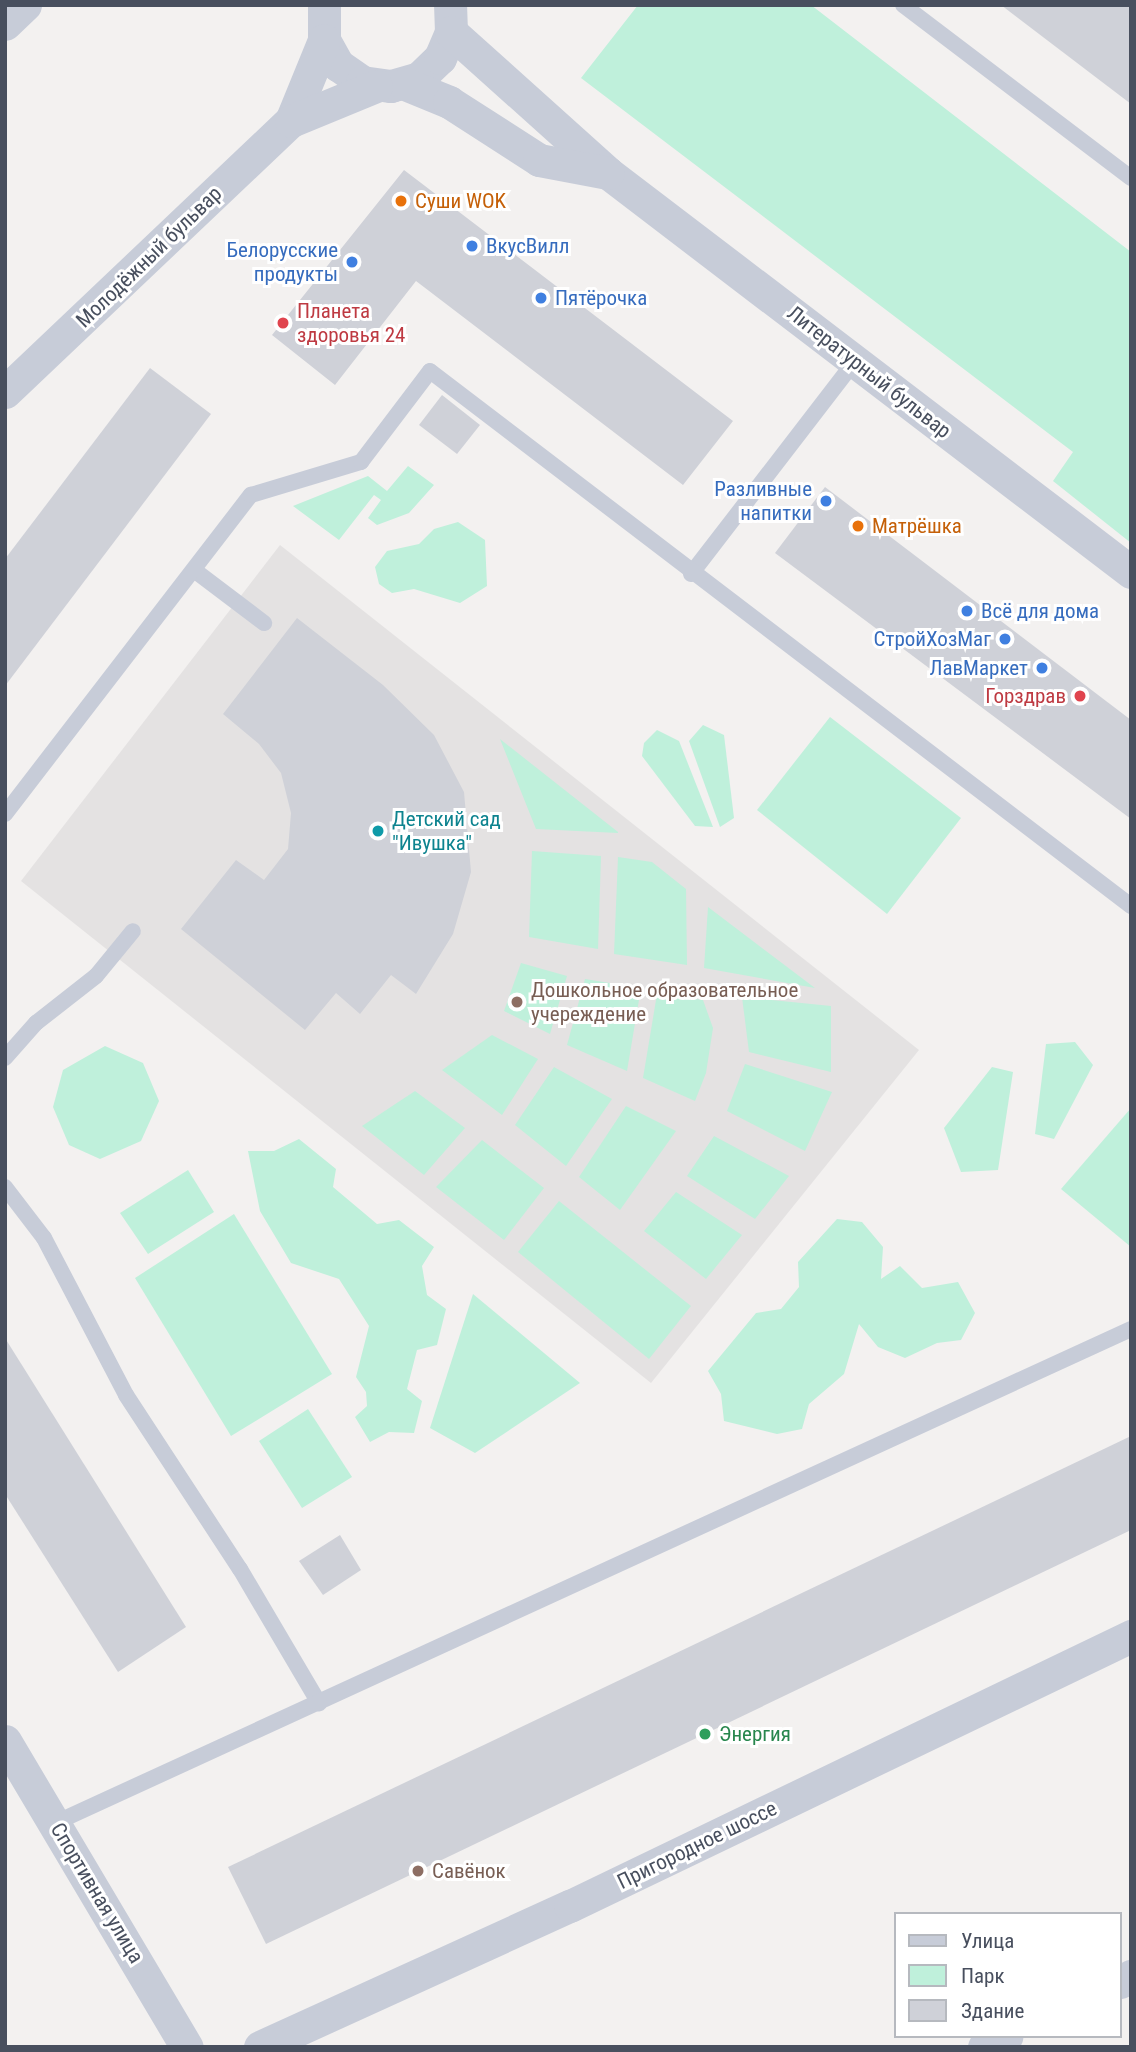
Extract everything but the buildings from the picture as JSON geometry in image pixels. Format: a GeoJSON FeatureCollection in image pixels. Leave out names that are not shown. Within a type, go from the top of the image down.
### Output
{"type":"FeatureCollection","features":[{"type":"Feature","properties":{"kind":"street"},"geometry":{"type":"LineString","coordinates":[[5,23],[25,5]]}},
{"type":"Feature","properties":{"kind":"street","name":"Литературный бульвар"},"geometry":{"type":"LineString","coordinates":[[322,15],[349,75],[449,102],[539,160],[608,173]]}},
{"type":"Feature","properties":{"kind":"street","name":"Молодёжный бульвар"},"geometry":{"type":"LineString","coordinates":[[291,121],[322,15]]}},
{"type":"Feature","properties":{"kind":"street","name":"Литературный бульвар"},"geometry":{"type":"LineString","coordinates":[[451,19],[608,173],[1131,572]]}},
{"type":"Feature","properties":{"kind":"street","name":"Молодёжный бульвар"},"geometry":{"type":"LineString","coordinates":[[5,392],[291,121],[430,70],[451,19]]}},
{"type":"Feature","properties":{"kind":"street","name":"Пригородное шоссе"},"geometry":{"type":"LineString","coordinates":[[260,2047],[570,1906],[1131,1636]]}},
{"type":"Feature","properties":{"kind":"street","name":"Спортивная улица"},"geometry":{"type":"LineString","coordinates":[[5,1741],[187,2047]]}},
{"type":"Feature","properties":{"kind":"street"},"geometry":{"type":"LineString","coordinates":[[984,2047],[1003,2038]]}},
{"type":"Feature","properties":{"kind":"lane"},"geometry":{"type":"LineString","coordinates":[[903,5],[1131,178]]}},
{"type":"Feature","properties":{"kind":"lane"},"geometry":{"type":"LineString","coordinates":[[691,574],[854,362]]}},
{"type":"Feature","properties":{"kind":"lane"},"geometry":{"type":"LineString","coordinates":[[5,814],[251,495],[361,462],[430,372],[691,574],[1131,906]]}},
{"type":"Feature","properties":{"kind":"lane"},"geometry":{"type":"LineString","coordinates":[[194,570],[264,623]]}},
{"type":"Feature","properties":{"kind":"lane"},"geometry":{"type":"LineString","coordinates":[[5,1058],[36,1023],[96,976],[134,931]]}},
{"type":"Feature","properties":{"kind":"lane"},"geometry":{"type":"LineString","coordinates":[[5,1187],[44,1238],[126,1395],[240,1569],[319,1703]]}},
{"type":"Feature","properties":{"kind":"lane"},"geometry":{"type":"LineString","coordinates":[[55,1822],[319,1703],[523,1604],[1131,1329]]}},
{"type":"Feature","properties":{"kind":"shaded area","name":"Дошкольное образовательное учереждение"},"geometry":{"type":"Polygon","coordinates":[[[280,545],[919,1050],[651,1383],[21,881],[280,545]]]}},
{"type":"Feature","properties":{"kind":"green space"},"geometry":{"type":"Polygon","coordinates":[[[638,5],[811,5],[1131,252],[1131,543],[1053,481],[1073,452],[581,78],[638,5]]]}},
{"type":"Feature","properties":{"kind":"green space"},"geometry":{"type":"Polygon","coordinates":[[[408,466],[434,485],[409,513],[377,525],[368,518],[381,500],[374,495],[339,540],[293,506],[368,476],[387,491],[408,466]]]}},
{"type":"Feature","properties":{"kind":"green space"},"geometry":{"type":"Polygon","coordinates":[[[458,522],[485,540],[487,586],[460,603],[414,589],[392,593],[379,584],[375,567],[387,551],[419,544],[434,529],[458,522]]]}},
{"type":"Feature","properties":{"kind":"green space"},"geometry":{"type":"Polygon","coordinates":[[[830,717],[961,818],[887,914],[757,810],[830,717]]]}},
{"type":"Feature","properties":{"kind":"green space"},"geometry":{"type":"Polygon","coordinates":[[[703,725],[724,735],[734,818],[720,827],[689,741],[703,725]]]}},
{"type":"Feature","properties":{"kind":"green space"},"geometry":{"type":"Polygon","coordinates":[[[657,730],[679,741],[713,827],[695,826],[642,756],[644,743],[657,730]]]}},
{"type":"Feature","properties":{"kind":"green space"},"geometry":{"type":"Polygon","coordinates":[[[500,739],[618,832],[618,833],[536,829],[500,739]]]}},
{"type":"Feature","properties":{"kind":"green space"},"geometry":{"type":"Polygon","coordinates":[[[532,851],[601,856],[598,949],[529,937],[532,851]]]}},
{"type":"Feature","properties":{"kind":"green space"},"geometry":{"type":"Polygon","coordinates":[[[618,857],[652,862],[686,889],[687,965],[614,954],[618,857]]]}},
{"type":"Feature","properties":{"kind":"green space"},"geometry":{"type":"Polygon","coordinates":[[[708,907],[815,988],[704,968],[708,907]]]}},
{"type":"Feature","properties":{"kind":"green space"},"geometry":{"type":"Polygon","coordinates":[[[521,963],[567,976],[550,1034],[504,1011],[521,963]]]}},
{"type":"Feature","properties":{"kind":"green space"},"geometry":{"type":"Polygon","coordinates":[[[585,979],[641,988],[627,1071],[567,1045],[585,979]]]}},
{"type":"Feature","properties":{"kind":"green space"},"geometry":{"type":"Polygon","coordinates":[[[657,994],[703,1000],[713,1028],[706,1073],[695,1101],[643,1078],[657,994]]]}},
{"type":"Feature","properties":{"kind":"green space"},"geometry":{"type":"Polygon","coordinates":[[[742,997],[831,1006],[831,1072],[749,1052],[742,997]]]}},
{"type":"Feature","properties":{"kind":"green space"},"geometry":{"type":"Polygon","coordinates":[[[492,1035],[538,1059],[502,1115],[442,1070],[492,1035]]]}},
{"type":"Feature","properties":{"kind":"green space"},"geometry":{"type":"Polygon","coordinates":[[[1075,1042],[1093,1065],[1054,1139],[1035,1134],[1046,1044],[1075,1042]]]}},
{"type":"Feature","properties":{"kind":"green space"},"geometry":{"type":"Polygon","coordinates":[[[105,1046],[143,1063],[159,1101],[141,1141],[100,1159],[69,1145],[53,1107],[63,1070],[105,1046]]]}},
{"type":"Feature","properties":{"kind":"green space"},"geometry":{"type":"Polygon","coordinates":[[[745,1064],[832,1092],[805,1151],[727,1111],[745,1064]]]}},
{"type":"Feature","properties":{"kind":"green space"},"geometry":{"type":"Polygon","coordinates":[[[554,1067],[612,1099],[566,1166],[515,1125],[554,1067]]]}},
{"type":"Feature","properties":{"kind":"green space"},"geometry":{"type":"Polygon","coordinates":[[[992,1067],[1013,1072],[998,1170],[961,1172],[944,1128],[992,1067]]]}},
{"type":"Feature","properties":{"kind":"green space"},"geometry":{"type":"Polygon","coordinates":[[[415,1091],[465,1128],[424,1175],[362,1126],[415,1091]]]}},
{"type":"Feature","properties":{"kind":"green space"},"geometry":{"type":"Polygon","coordinates":[[[626,1106],[676,1131],[620,1210],[579,1177],[626,1106]]]}},
{"type":"Feature","properties":{"kind":"green space"},"geometry":{"type":"Polygon","coordinates":[[[1131,1108],[1131,1247],[1061,1189],[1131,1108]]]}},
{"type":"Feature","properties":{"kind":"green space"},"geometry":{"type":"Polygon","coordinates":[[[714,1136],[789,1176],[755,1219],[687,1176],[714,1136]]]}},
{"type":"Feature","properties":{"kind":"green space"},"geometry":{"type":"Polygon","coordinates":[[[299,1139],[336,1169],[333,1187],[377,1224],[399,1220],[434,1247],[422,1266],[427,1295],[446,1309],[437,1345],[417,1350],[407,1389],[422,1401],[414,1433],[389,1432],[370,1442],[355,1417],[367,1406],[366,1392],[356,1377],[369,1326],[339,1279],[291,1263],[260,1211],[248,1151],[274,1151],[299,1139]]]}},
{"type":"Feature","properties":{"kind":"green space"},"geometry":{"type":"Polygon","coordinates":[[[482,1140],[544,1188],[504,1240],[436,1187],[482,1140]]]}},
{"type":"Feature","properties":{"kind":"green space"},"geometry":{"type":"Polygon","coordinates":[[[188,1170],[214,1212],[148,1254],[120,1213],[188,1170]]]}},
{"type":"Feature","properties":{"kind":"green space"},"geometry":{"type":"Polygon","coordinates":[[[676,1192],[742,1235],[706,1279],[644,1231],[676,1192]]]}},
{"type":"Feature","properties":{"kind":"green space"},"geometry":{"type":"Polygon","coordinates":[[[559,1201],[691,1306],[649,1359],[518,1252],[559,1201]]]}},
{"type":"Feature","properties":{"kind":"green space"},"geometry":{"type":"Polygon","coordinates":[[[234,1214],[332,1374],[231,1436],[135,1278],[234,1214]]]}},
{"type":"Feature","properties":{"kind":"green space"},"geometry":{"type":"Polygon","coordinates":[[[837,1219],[862,1222],[883,1247],[881,1279],[900,1266],[922,1288],[958,1282],[975,1313],[961,1340],[937,1343],[905,1358],[878,1347],[859,1324],[844,1374],[809,1404],[802,1429],[777,1434],[724,1421],[721,1394],[708,1371],[756,1313],[781,1309],[799,1287],[798,1262],[837,1219]]]}},
{"type":"Feature","properties":{"kind":"green space"},"geometry":{"type":"Polygon","coordinates":[[[473,1294],[580,1383],[475,1453],[430,1428],[473,1294]]]}},
{"type":"Feature","properties":{"kind":"green space"},"geometry":{"type":"Polygon","coordinates":[[[308,1409],[352,1477],[302,1508],[259,1441],[308,1409]]]}},
{"type":"Feature","properties":{"kind":"place","name":"Суши WOK"},"geometry":{"type":"Point","coordinates":[401,201]}},
{"type":"Feature","properties":{"kind":"place","name":"ВкусВилл"},"geometry":{"type":"Point","coordinates":[472,246]}},
{"type":"Feature","properties":{"kind":"place","name":"Белорусские продукты"},"geometry":{"type":"Point","coordinates":[352,262]}},
{"type":"Feature","properties":{"kind":"place","name":"Пятёрочка"},"geometry":{"type":"Point","coordinates":[541,298]}},
{"type":"Feature","properties":{"kind":"place","name":"Планета здоровья 24"},"geometry":{"type":"Point","coordinates":[283,323]}},
{"type":"Feature","properties":{"kind":"place","name":"Разливные напитки"},"geometry":{"type":"Point","coordinates":[826,501]}},
{"type":"Feature","properties":{"kind":"place","name":"Матрёшка"},"geometry":{"type":"Point","coordinates":[858,526]}},
{"type":"Feature","properties":{"kind":"place","name":"Всё для дома"},"geometry":{"type":"Point","coordinates":[967,611]}},
{"type":"Feature","properties":{"kind":"place","name":"СтройХозМаг"},"geometry":{"type":"Point","coordinates":[1005,639]}},
{"type":"Feature","properties":{"kind":"place","name":"ЛавМаркет"},"geometry":{"type":"Point","coordinates":[1042,668]}},
{"type":"Feature","properties":{"kind":"place","name":"Горздрав"},"geometry":{"type":"Point","coordinates":[1080,696]}},
{"type":"Feature","properties":{"kind":"place","name":"Детский сад \"Ивушка\""},"geometry":{"type":"Point","coordinates":[378,831]}},
{"type":"Feature","properties":{"kind":"place","name":"Дошкольное образовательное учереждение"},"geometry":{"type":"Point","coordinates":[517,1002]}},
{"type":"Feature","properties":{"kind":"place","name":"Энергия"},"geometry":{"type":"Point","coordinates":[705,1734]}},
{"type":"Feature","properties":{"kind":"place","name":"Савёнок"},"geometry":{"type":"Point","coordinates":[418,1871]}}]}
